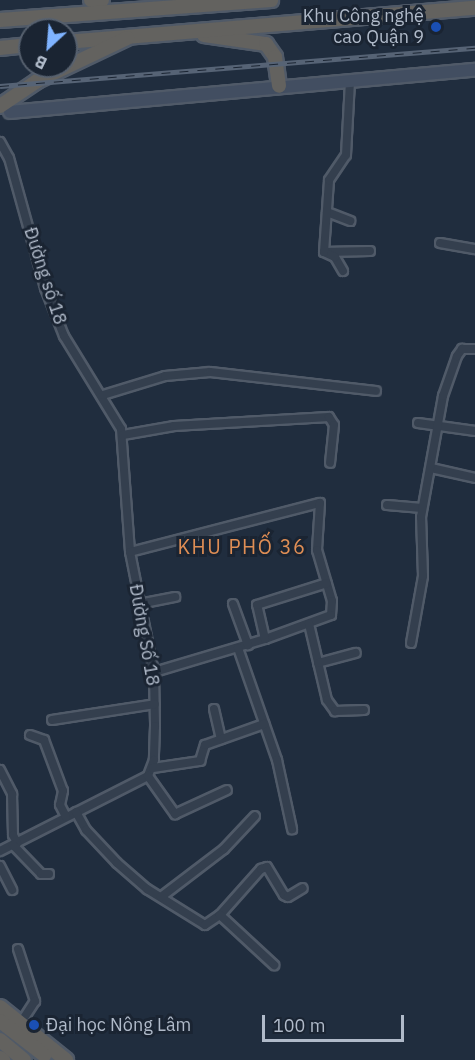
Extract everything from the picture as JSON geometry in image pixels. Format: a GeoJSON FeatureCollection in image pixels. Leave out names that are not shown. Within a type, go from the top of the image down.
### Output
{"type":"FeatureCollection","features":[{"type":"Feature","properties":{"kind":"highway"},"geometry":{"type":"LineString","coordinates":[[91,0],[102,0]]}},
{"type":"Feature","properties":{"kind":"highway"},"geometry":{"type":"LineString","coordinates":[[0,20],[271,0]]}},
{"type":"Feature","properties":{"kind":"highway"},"geometry":{"type":"LineString","coordinates":[[78,41],[475,8]]}},
{"type":"Feature","properties":{"kind":"highway"},"geometry":{"type":"LineString","coordinates":[[191,32],[266,44],[275,57],[279,86]]}},
{"type":"Feature","properties":{"kind":"highway"},"geometry":{"type":"LineString","coordinates":[[3,113],[37,81],[128,37]]}},
{"type":"Feature","properties":{"kind":"highway"},"geometry":{"type":"LineString","coordinates":[[0,48],[18,46]]}},
{"type":"Feature","properties":{"kind":"highway"},"geometry":{"type":"LineString","coordinates":[[0,1007],[66,1060]]}},
{"type":"Feature","properties":{"kind":"highway"},"geometry":{"type":"LineString","coordinates":[[0,1021],[50,1060]]}},
{"type":"Feature","properties":{"kind":"highway"},"geometry":{"type":"LineString","coordinates":[[0,1040],[24,1060]]}},
{"type":"Feature","properties":{"kind":"main road"},"geometry":{"type":"LineString","coordinates":[[3,113],[279,86],[475,70]]}},
{"type":"Feature","properties":{"kind":"street"},"geometry":{"type":"LineString","coordinates":[[324,252],[330,180],[346,155],[350,80]]}},
{"type":"Feature","properties":{"kind":"street","name":"Đường số 18"},"geometry":{"type":"LineString","coordinates":[[0,142],[9,158],[45,288],[60,324],[103,395],[123,435],[126,506]]}},
{"type":"Feature","properties":{"kind":"street"},"geometry":{"type":"LineString","coordinates":[[327,212],[350,221]]}},
{"type":"Feature","properties":{"kind":"street"},"geometry":{"type":"LineString","coordinates":[[440,243],[475,249]]}},
{"type":"Feature","properties":{"kind":"street"},"geometry":{"type":"LineString","coordinates":[[324,252],[370,251]]}},
{"type":"Feature","properties":{"kind":"street"},"geometry":{"type":"LineString","coordinates":[[324,252],[334,258],[343,271]]}},
{"type":"Feature","properties":{"kind":"street"},"geometry":{"type":"LineString","coordinates":[[411,643],[423,576],[422,508],[439,428],[443,396],[457,356],[462,349],[475,350]]}},
{"type":"Feature","properties":{"kind":"street"},"geometry":{"type":"LineString","coordinates":[[103,395],[165,376],[210,372],[376,391]]}},
{"type":"Feature","properties":{"kind":"street"},"geometry":{"type":"LineString","coordinates":[[123,435],[174,426],[329,417],[334,425],[330,463]]}},
{"type":"Feature","properties":{"kind":"street"},"geometry":{"type":"LineString","coordinates":[[418,423],[439,428],[446,426],[475,431]]}},
{"type":"Feature","properties":{"kind":"street"},"geometry":{"type":"LineString","coordinates":[[431,468],[475,478]]}},
{"type":"Feature","properties":{"kind":"street"},"geometry":{"type":"LineString","coordinates":[[130,552],[315,502],[320,503],[322,511],[317,550],[327,583],[331,615],[248,645],[154,672]]}},
{"type":"Feature","properties":{"kind":"street"},"geometry":{"type":"LineString","coordinates":[[387,505],[422,508]]}},
{"type":"Feature","properties":{"kind":"street","name":"Đường Số 18"},"geometry":{"type":"LineString","coordinates":[[126,506],[130,552],[154,672],[153,768]]}},
{"type":"Feature","properties":{"kind":"street"},"geometry":{"type":"LineString","coordinates":[[265,639],[257,605],[327,583]]}},
{"type":"Feature","properties":{"kind":"street"},"geometry":{"type":"LineString","coordinates":[[139,604],[175,597]]}},
{"type":"Feature","properties":{"kind":"street"},"geometry":{"type":"LineString","coordinates":[[233,604],[248,645]]}},
{"type":"Feature","properties":{"kind":"street"},"geometry":{"type":"LineString","coordinates":[[309,624],[327,700],[335,711],[364,710]]}},
{"type":"Feature","properties":{"kind":"street"},"geometry":{"type":"LineString","coordinates":[[238,648],[277,760],[292,829]]}},
{"type":"Feature","properties":{"kind":"street"},"geometry":{"type":"LineString","coordinates":[[318,663],[356,653]]}},
{"type":"Feature","properties":{"kind":"street"},"geometry":{"type":"LineString","coordinates":[[52,720],[155,704]]}},
{"type":"Feature","properties":{"kind":"street"},"geometry":{"type":"LineString","coordinates":[[214,709],[221,739]]}},
{"type":"Feature","properties":{"kind":"street"},"geometry":{"type":"LineString","coordinates":[[0,851],[148,776],[153,768],[200,760],[205,745],[264,724]]}},
{"type":"Feature","properties":{"kind":"street"},"geometry":{"type":"LineString","coordinates":[[30,735],[38,735],[44,740],[63,791],[60,805],[66,817]]}},
{"type":"Feature","properties":{"kind":"street"},"geometry":{"type":"LineString","coordinates":[[0,770],[12,794],[12,835],[15,844],[41,874],[49,874]]}},
{"type":"Feature","properties":{"kind":"street"},"geometry":{"type":"LineString","coordinates":[[148,776],[175,814],[227,790]]}},
{"type":"Feature","properties":{"kind":"street"},"geometry":{"type":"LineString","coordinates":[[76,812],[86,830],[117,863],[161,897],[205,925],[220,915],[267,867],[284,895],[288,897],[303,888]]}},
{"type":"Feature","properties":{"kind":"street"},"geometry":{"type":"LineString","coordinates":[[161,897],[224,849],[255,816]]}},
{"type":"Feature","properties":{"kind":"street"},"geometry":{"type":"LineString","coordinates":[[0,866],[12,890]]}},
{"type":"Feature","properties":{"kind":"street"},"geometry":{"type":"LineString","coordinates":[[220,915],[274,965]]}},
{"type":"Feature","properties":{"kind":"street"},"geometry":{"type":"LineString","coordinates":[[18,949],[36,1001],[20,1024]]}},
{"type":"Feature","properties":{"kind":"railway"},"geometry":{"type":"LineString","coordinates":[[0,86],[475,48]]}},
{"type":"Feature","properties":{"kind":"place","name":"Khu Công nghệ cao Quận 9"},"geometry":{"type":"Point","coordinates":[436,27]}},
{"type":"Feature","properties":{"kind":"place","name":"Đại học Nông Lâm"},"geometry":{"type":"Point","coordinates":[34,1025]}},
{"type":"Feature","properties":{"kind":"district","name":"KHU PHỐ 36"},"geometry":{"type":"Point","coordinates":[242,546]}}]}
